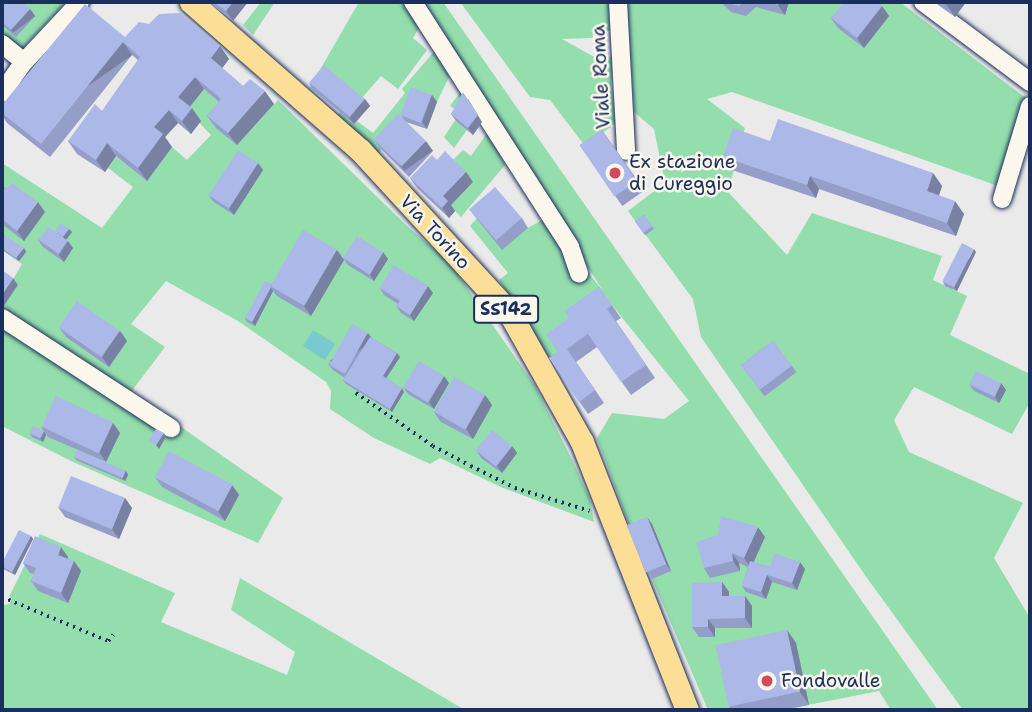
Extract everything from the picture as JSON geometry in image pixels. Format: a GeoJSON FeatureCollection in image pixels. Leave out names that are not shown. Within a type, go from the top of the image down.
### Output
{"type":"FeatureCollection","features":[{"type":"Feature","properties":{"kind":"main road","name":"Via Torino"},"geometry":{"type":"LineString","coordinates":[[191,2],[360,150],[509,312],[582,442],[687,710]]}},
{"type":"Feature","properties":{"kind":"street"},"geometry":{"type":"LineString","coordinates":[[2,93],[24,62],[80,2]]}},
{"type":"Feature","properties":{"kind":"street"},"geometry":{"type":"LineString","coordinates":[[413,2],[570,247],[579,273]]}},
{"type":"Feature","properties":{"kind":"street","name":"Viale Roma"},"geometry":{"type":"LineString","coordinates":[[618,2],[626,151]]}},
{"type":"Feature","properties":{"kind":"street"},"geometry":{"type":"LineString","coordinates":[[923,2],[1030,82]]}},
{"type":"Feature","properties":{"kind":"street"},"geometry":{"type":"LineString","coordinates":[[2,44],[24,62]]}},
{"type":"Feature","properties":{"kind":"street"},"geometry":{"type":"LineString","coordinates":[[1002,199],[1030,106]]}},
{"type":"Feature","properties":{"kind":"street"},"geometry":{"type":"LineString","coordinates":[[2,318],[171,428]]}},
{"type":"Feature","properties":{"kind":"path"},"geometry":{"type":"LineString","coordinates":[[356,393],[433,446],[515,488],[562,504],[610,514]]}},
{"type":"Feature","properties":{"kind":"path"},"geometry":{"type":"LineString","coordinates":[[2,597],[108,641],[113,635]]}},
{"type":"Feature","properties":{"kind":"green space"},"geometry":{"type":"Polygon","coordinates":[[[2,2],[66,2],[20,51],[2,35],[2,2]]]}},
{"type":"Feature","properties":{"kind":"green space"},"geometry":{"type":"Polygon","coordinates":[[[261,2],[275,2],[253,35],[243,25],[261,2]]]}},
{"type":"Feature","properties":{"kind":"green space"},"geometry":{"type":"Polygon","coordinates":[[[359,2],[407,2],[422,23],[413,38],[427,50],[398,89],[381,76],[361,99],[329,72],[313,90],[310,87],[359,2]]]}},
{"type":"Feature","properties":{"kind":"green space"},"geometry":{"type":"Polygon","coordinates":[[[420,2],[443,2],[938,710],[891,710],[879,691],[783,710],[708,710],[632,532],[597,438],[612,413],[664,419],[689,401],[608,300],[567,364],[558,371],[499,280],[508,273],[470,226],[476,219],[528,228],[542,220],[552,227],[603,291],[420,2]]]}},
{"type":"Feature","properties":{"kind":"green space"},"geometry":{"type":"Polygon","coordinates":[[[460,2],[614,2],[616,28],[591,38],[562,39],[598,59],[614,56],[611,83],[616,123],[585,146],[550,100],[530,97],[460,2]]]}},
{"type":"Feature","properties":{"kind":"green space"},"geometry":{"type":"Polygon","coordinates":[[[627,2],[900,2],[1027,99],[998,186],[732,92],[707,99],[745,128],[728,192],[787,255],[812,213],[942,256],[933,280],[967,296],[950,335],[1030,374],[1030,402],[1012,434],[914,387],[894,420],[909,452],[1023,503],[994,558],[1030,618],[1030,710],[963,710],[867,578],[701,337],[693,299],[628,211],[665,183],[654,129],[634,112],[627,2]]]}},
{"type":"Feature","properties":{"kind":"green space"},"geometry":{"type":"Polygon","coordinates":[[[437,48],[451,73],[437,102],[415,95],[405,124],[377,155],[337,117],[340,112],[354,124],[357,121],[373,133],[405,93],[402,89],[437,48]]]}},
{"type":"Feature","properties":{"kind":"green space"},"geometry":{"type":"Polygon","coordinates":[[[204,89],[231,112],[237,145],[278,100],[407,226],[449,262],[535,386],[590,499],[594,522],[503,488],[440,458],[430,464],[374,438],[330,409],[331,391],[326,382],[238,321],[166,281],[131,324],[165,347],[131,392],[283,498],[258,543],[71,461],[2,426],[2,309],[18,285],[12,281],[22,264],[2,250],[2,163],[102,228],[133,187],[108,168],[116,156],[147,180],[172,147],[187,160],[211,135],[187,110],[204,89]]]}},
{"type":"Feature","properties":{"kind":"green space"},"geometry":{"type":"Polygon","coordinates":[[[461,91],[482,122],[473,135],[467,130],[454,148],[444,137],[460,113],[450,106],[461,91]]]}},
{"type":"Feature","properties":{"kind":"green space"},"geometry":{"type":"Polygon","coordinates":[[[488,132],[505,165],[461,217],[450,206],[473,182],[452,161],[463,150],[471,156],[488,132]]]}},
{"type":"Feature","properties":{"kind":"green space"},"geometry":{"type":"Polygon","coordinates":[[[40,534],[175,593],[161,622],[287,675],[295,652],[231,610],[240,578],[465,710],[2,710],[2,605],[10,604],[10,595],[40,534]]]}},
{"type":"Feature","properties":{"kind":"water"},"geometry":{"type":"Polygon","coordinates":[[[313,330],[335,344],[325,360],[303,346],[313,330]]]}},
{"type":"Feature","properties":{"kind":"building"},"geometry":{"type":"Polygon","coordinates":[[[2,2],[23,2],[30,9],[11,30],[2,22],[2,2]]]}},
{"type":"Feature","properties":{"kind":"building"},"geometry":{"type":"Polygon","coordinates":[[[214,2],[233,2],[226,11],[214,2]]]}},
{"type":"Feature","properties":{"kind":"building"},"geometry":{"type":"Polygon","coordinates":[[[723,2],[744,2],[739,6],[723,2]]]}},
{"type":"Feature","properties":{"kind":"building"},"geometry":{"type":"Polygon","coordinates":[[[844,2],[876,2],[882,6],[857,38],[831,18],[844,2]]]}},
{"type":"Feature","properties":{"kind":"building"},"geometry":{"type":"Polygon","coordinates":[[[85,4],[125,37],[139,22],[149,24],[159,14],[180,13],[220,46],[211,58],[243,86],[250,79],[265,91],[228,133],[207,116],[221,99],[195,77],[178,97],[192,108],[182,121],[169,110],[154,127],[163,134],[138,168],[107,143],[96,160],[68,141],[95,104],[102,111],[140,57],[123,42],[41,144],[2,113],[2,105],[85,4]]]}},
{"type":"Feature","properties":{"kind":"building"},"geometry":{"type":"Polygon","coordinates":[[[324,65],[365,99],[350,117],[309,83],[324,65]]]}},
{"type":"Feature","properties":{"kind":"building"},"geometry":{"type":"Polygon","coordinates":[[[411,87],[432,95],[421,123],[400,115],[411,87]]]}},
{"type":"Feature","properties":{"kind":"building"},"geometry":{"type":"Polygon","coordinates":[[[463,92],[478,115],[468,128],[451,114],[463,92]]]}},
{"type":"Feature","properties":{"kind":"building"},"geometry":{"type":"Polygon","coordinates":[[[398,114],[426,141],[402,166],[374,139],[398,114]]]}},
{"type":"Feature","properties":{"kind":"building"},"geometry":{"type":"Polygon","coordinates":[[[778,119],[933,173],[927,191],[955,201],[947,223],[810,176],[807,185],[723,157],[733,128],[770,141],[778,119]]]}},
{"type":"Feature","properties":{"kind":"building","name":"Ex stazione di Cureggio"},"geometry":{"type":"Polygon","coordinates":[[[602,130],[637,181],[614,196],[580,145],[602,130]]]}},
{"type":"Feature","properties":{"kind":"building"},"geometry":{"type":"Polygon","coordinates":[[[238,150],[258,163],[229,208],[209,195],[238,150]]]}},
{"type":"Feature","properties":{"kind":"building"},"geometry":{"type":"Polygon","coordinates":[[[445,151],[466,172],[443,196],[448,201],[442,208],[410,178],[432,155],[437,160],[445,151]]]}},
{"type":"Feature","properties":{"kind":"building"},"geometry":{"type":"Polygon","coordinates":[[[12,183],[38,202],[17,231],[2,219],[2,186],[6,189],[12,183]]]}},
{"type":"Feature","properties":{"kind":"building"},"geometry":{"type":"Polygon","coordinates":[[[495,187],[522,218],[496,240],[469,209],[495,187]]]}},
{"type":"Feature","properties":{"kind":"building"},"geometry":{"type":"Polygon","coordinates":[[[644,215],[652,226],[643,233],[635,221],[644,215]]]}},
{"type":"Feature","properties":{"kind":"building"},"geometry":{"type":"Polygon","coordinates":[[[61,223],[69,229],[63,237],[55,231],[61,223]]]}},
{"type":"Feature","properties":{"kind":"building"},"geometry":{"type":"Polygon","coordinates":[[[48,227],[68,241],[58,254],[39,240],[48,227]]]}},
{"type":"Feature","properties":{"kind":"building"},"geometry":{"type":"Polygon","coordinates":[[[303,230],[337,249],[304,306],[270,286],[303,230]]]}},
{"type":"Feature","properties":{"kind":"building"},"geometry":{"type":"Polygon","coordinates":[[[4,235],[24,248],[16,258],[2,248],[4,235]]]}},
{"type":"Feature","properties":{"kind":"building"},"geometry":{"type":"Polygon","coordinates":[[[357,236],[383,252],[370,274],[343,258],[357,236]]]}},
{"type":"Feature","properties":{"kind":"building"},"geometry":{"type":"Polygon","coordinates":[[[962,243],[974,249],[954,287],[942,281],[962,243]]]}},
{"type":"Feature","properties":{"kind":"building"},"geometry":{"type":"Polygon","coordinates":[[[394,265],[428,286],[410,315],[396,306],[400,301],[380,288],[394,265]]]}},
{"type":"Feature","properties":{"kind":"building"},"geometry":{"type":"Polygon","coordinates":[[[2,270],[13,278],[2,295],[2,270]]]}},
{"type":"Feature","properties":{"kind":"building"},"geometry":{"type":"Polygon","coordinates":[[[265,281],[271,284],[271,287],[252,322],[245,318],[265,281]]]}},
{"type":"Feature","properties":{"kind":"building"},"geometry":{"type":"Polygon","coordinates":[[[599,287],[612,305],[607,309],[646,365],[621,382],[588,334],[567,349],[595,390],[579,402],[549,358],[558,352],[546,334],[569,318],[564,311],[599,287]]]}},
{"type":"Feature","properties":{"kind":"building"},"geometry":{"type":"Polygon","coordinates":[[[77,301],[120,331],[101,357],[59,327],[77,301]]]}},
{"type":"Feature","properties":{"kind":"building"},"geometry":{"type":"Polygon","coordinates":[[[352,324],[368,333],[345,374],[329,365],[352,324]]]}},
{"type":"Feature","properties":{"kind":"building"},"geometry":{"type":"Polygon","coordinates":[[[370,337],[397,353],[383,376],[402,388],[390,409],[343,380],[370,337]]]}},
{"type":"Feature","properties":{"kind":"building"},"geometry":{"type":"Polygon","coordinates":[[[773,341],[792,366],[760,390],[741,365],[773,341]]]}},
{"type":"Feature","properties":{"kind":"building"},"geometry":{"type":"Polygon","coordinates":[[[419,361],[444,376],[428,403],[403,388],[419,361]]]}},
{"type":"Feature","properties":{"kind":"building"},"geometry":{"type":"Polygon","coordinates":[[[976,371],[1001,383],[995,397],[969,384],[976,371]]]}},
{"type":"Feature","properties":{"kind":"building"},"geometry":{"type":"Polygon","coordinates":[[[454,377],[485,395],[465,430],[434,412],[454,377]]]}},
{"type":"Feature","properties":{"kind":"building"},"geometry":{"type":"Polygon","coordinates":[[[56,396],[113,423],[99,453],[42,427],[56,396]]]}},
{"type":"Feature","properties":{"kind":"building"},"geometry":{"type":"Polygon","coordinates":[[[33,426],[44,431],[41,438],[30,433],[33,426]]]}},
{"type":"Feature","properties":{"kind":"building"},"geometry":{"type":"Polygon","coordinates":[[[156,429],[164,433],[156,445],[148,441],[156,429]]]}},
{"type":"Feature","properties":{"kind":"building"},"geometry":{"type":"Polygon","coordinates":[[[492,430],[512,446],[496,467],[476,450],[492,430]]]}},
{"type":"Feature","properties":{"kind":"building"},"geometry":{"type":"Polygon","coordinates":[[[77,450],[126,471],[123,478],[74,457],[77,450]]]}},
{"type":"Feature","properties":{"kind":"building"},"geometry":{"type":"Polygon","coordinates":[[[169,451],[233,485],[218,511],[155,477],[169,451]]]}},
{"type":"Feature","properties":{"kind":"building"},"geometry":{"type":"Polygon","coordinates":[[[71,476],[125,498],[112,529],[58,508],[71,476]]]}},
{"type":"Feature","properties":{"kind":"building"},"geometry":{"type":"Polygon","coordinates":[[[721,516],[758,527],[744,558],[732,553],[733,561],[704,568],[696,542],[718,535],[721,516]]]}},
{"type":"Feature","properties":{"kind":"building"},"geometry":{"type":"Polygon","coordinates":[[[647,517],[666,564],[646,573],[627,525],[647,517]]]}},
{"type":"Feature","properties":{"kind":"building"},"geometry":{"type":"Polygon","coordinates":[[[19,530],[31,536],[12,572],[2,566],[2,563],[19,530]]]}},
{"type":"Feature","properties":{"kind":"building"},"geometry":{"type":"Polygon","coordinates":[[[35,536],[61,547],[58,555],[74,561],[61,593],[31,581],[36,568],[23,563],[35,536]]]}},
{"type":"Feature","properties":{"kind":"building"},"geometry":{"type":"Polygon","coordinates":[[[774,553],[800,562],[792,583],[767,575],[761,592],[742,586],[750,561],[770,567],[774,553]]]}},
{"type":"Feature","properties":{"kind":"building"},"geometry":{"type":"Polygon","coordinates":[[[722,582],[722,596],[745,596],[745,618],[708,619],[708,627],[692,627],[692,583],[722,582]]]}},
{"type":"Feature","properties":{"kind":"building","name":"Fondovalle"},"geometry":{"type":"Polygon","coordinates":[[[787,630],[800,692],[729,707],[716,645],[787,630]]]}},
{"type":"Feature","properties":{"kind":"place","name":"Ex stazione di Cureggio"},"geometry":{"type":"Point","coordinates":[615,173]}},
{"type":"Feature","properties":{"kind":"place","name":"Fondovalle"},"geometry":{"type":"Point","coordinates":[767,681]}}]}
